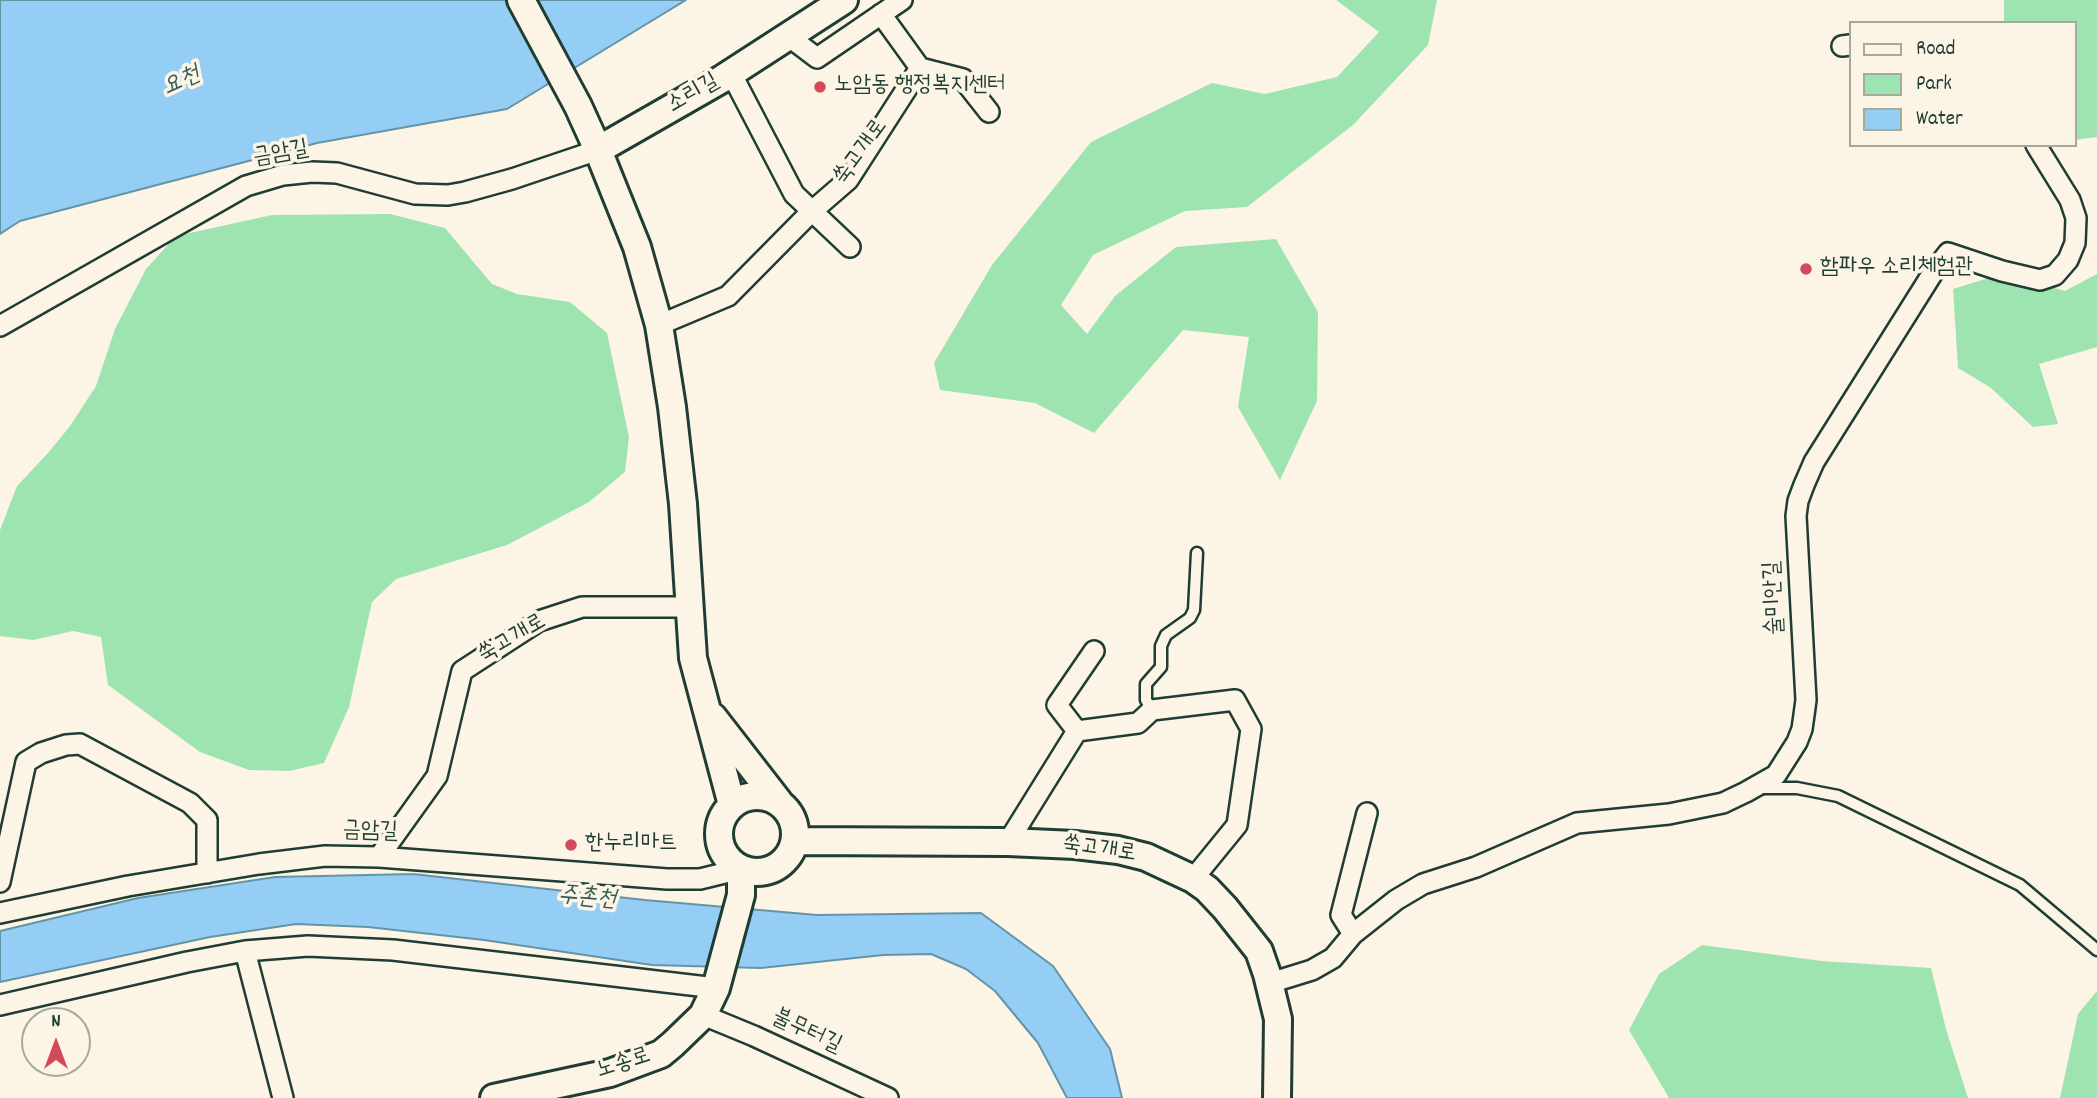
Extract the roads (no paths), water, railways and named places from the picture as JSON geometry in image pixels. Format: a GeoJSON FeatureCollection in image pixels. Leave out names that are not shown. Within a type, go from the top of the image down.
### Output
{"type":"FeatureCollection","features":[{"type":"Feature","properties":{"kind":"main road"},"geometry":{"type":"LineString","coordinates":[[521,0],[578,106],[598,150],[636,247],[659,325],[683,504],[693,658],[732,805]]}},
{"type":"Feature","properties":{"kind":"main road","name":"소리길"},"geometry":{"type":"LineString","coordinates":[[598,150],[731,74],[844,0]]}},
{"type":"Feature","properties":{"kind":"main road"},"geometry":{"type":"LineString","coordinates":[[705,707],[789,821],[788,857],[779,866],[767,872],[754,873],[741,882],[723,851],[719,838],[724,814],[732,805],[743,799],[767,797],[789,821]]}},
{"type":"Feature","properties":{"kind":"main road","name":"쑥고개로"},"geometry":{"type":"LineString","coordinates":[[789,821],[902,841],[1009,842],[1118,850],[1146,857],[1193,879],[1226,908],[1259,951],[1278,1019],[1277,1098]]}},
{"type":"Feature","properties":{"kind":"main road","name":"노송로"},"geometry":{"type":"LineString","coordinates":[[494,1098],[610,1073],[661,1054],[703,1015],[717,984],[741,882]]}},
{"type":"Feature","properties":{"kind":"street"},"geometry":{"type":"LineString","coordinates":[[788,36],[817,58],[902,0]]}},
{"type":"Feature","properties":{"kind":"street"},"geometry":{"type":"LineString","coordinates":[[881,14],[920,68],[963,79],[989,112]]}},
{"type":"Feature","properties":{"kind":"street","name":"쑥고개로"},"geometry":{"type":"LineString","coordinates":[[659,325],[728,296],[811,212],[848,180],[920,68]]}},
{"type":"Feature","properties":{"kind":"street"},"geometry":{"type":"LineString","coordinates":[[731,74],[794,194],[850,247]]}},
{"type":"Feature","properties":{"kind":"street","name":"술미안길"},"geometry":{"type":"LineString","coordinates":[[1269,983],[1312,970],[1333,958],[1353,934],[1395,900],[1423,884],[1476,867],[1577,823],[1669,814],[1723,803],[1776,775],[1802,729],[1805,700],[1796,516],[1798,501],[1809,473],[1934,271],[1948,253],[2040,280],[2054,275],[2068,260],[2075,243],[2076,218],[2070,200],[2037,147]]}},
{"type":"Feature","properties":{"kind":"street","name":"금암길"},"geometry":{"type":"LineString","coordinates":[[0,326],[246,186],[283,176],[312,172],[337,173],[415,194],[448,195],[500,182],[598,150]]}},
{"type":"Feature","properties":{"kind":"street","name":"쑥고개로"},"geometry":{"type":"LineString","coordinates":[[379,857],[437,776],[462,671],[539,621],[582,607],[688,607]]}},
{"type":"Feature","properties":{"kind":"street"},"geometry":{"type":"LineString","coordinates":[[1077,731],[1057,705],[1094,651]]}},
{"type":"Feature","properties":{"kind":"street"},"geometry":{"type":"LineString","coordinates":[[1077,731],[1138,723],[1152,710],[1235,700],[1251,729],[1237,825],[1193,879]]}},
{"type":"Feature","properties":{"kind":"street"},"geometry":{"type":"LineString","coordinates":[[1009,842],[1077,731]]}},
{"type":"Feature","properties":{"kind":"street"},"geometry":{"type":"LineString","coordinates":[[0,882],[26,762],[41,753],[66,745],[80,744],[190,803],[207,820],[207,873]]}},
{"type":"Feature","properties":{"kind":"street"},"geometry":{"type":"LineString","coordinates":[[1353,934],[1340,915],[1367,813]]}},
{"type":"Feature","properties":{"kind":"street","name":"금암길"},"geometry":{"type":"LineString","coordinates":[[0,913],[207,873],[325,856],[379,857],[667,879],[741,882]]}},
{"type":"Feature","properties":{"kind":"street"},"geometry":{"type":"LineString","coordinates":[[0,1004],[245,951],[308,946],[393,950],[717,984]]}},
{"type":"Feature","properties":{"kind":"street"},"geometry":{"type":"LineString","coordinates":[[245,951],[283,1098]]}},
{"type":"Feature","properties":{"kind":"street","name":"불무터길"},"geometry":{"type":"LineString","coordinates":[[703,1015],[888,1098]]}},
{"type":"Feature","properties":{"kind":"lane"},"geometry":{"type":"LineString","coordinates":[[1152,710],[1146,700],[1146,684],[1161,667],[1161,646],[1166,635],[1190,618],[1194,610],[1197,553]]}},
{"type":"Feature","properties":{"kind":"lane"},"geometry":{"type":"LineString","coordinates":[[1754,788],[1797,788],[1838,796],[2020,885],[2097,950]]}},
{"type":"Feature","properties":{"kind":"water","name":"요천"},"geometry":{"type":"Polygon","coordinates":[[[0,0],[686,0],[507,109],[317,143],[20,221],[0,234],[0,0]]]}},
{"type":"Feature","properties":{"kind":"water","name":"주촌천"},"geometry":{"type":"Polygon","coordinates":[[[413,874],[645,900],[817,915],[981,913],[1053,966],[1110,1049],[1122,1098],[1067,1098],[1038,1043],[995,991],[966,969],[931,954],[883,955],[761,968],[652,965],[484,940],[368,927],[296,924],[210,937],[0,982],[0,931],[138,898],[275,877],[413,874]]]}},
{"type":"Feature","properties":{"kind":"place","name":"노암동 행정복지센터"},"geometry":{"type":"Point","coordinates":[820,87]}},
{"type":"Feature","properties":{"kind":"place","name":"함파우 소리체험관"},"geometry":{"type":"Point","coordinates":[1806,269]}},
{"type":"Feature","properties":{"kind":"place","name":"한누리마트"},"geometry":{"type":"Point","coordinates":[571,845]}}]}
